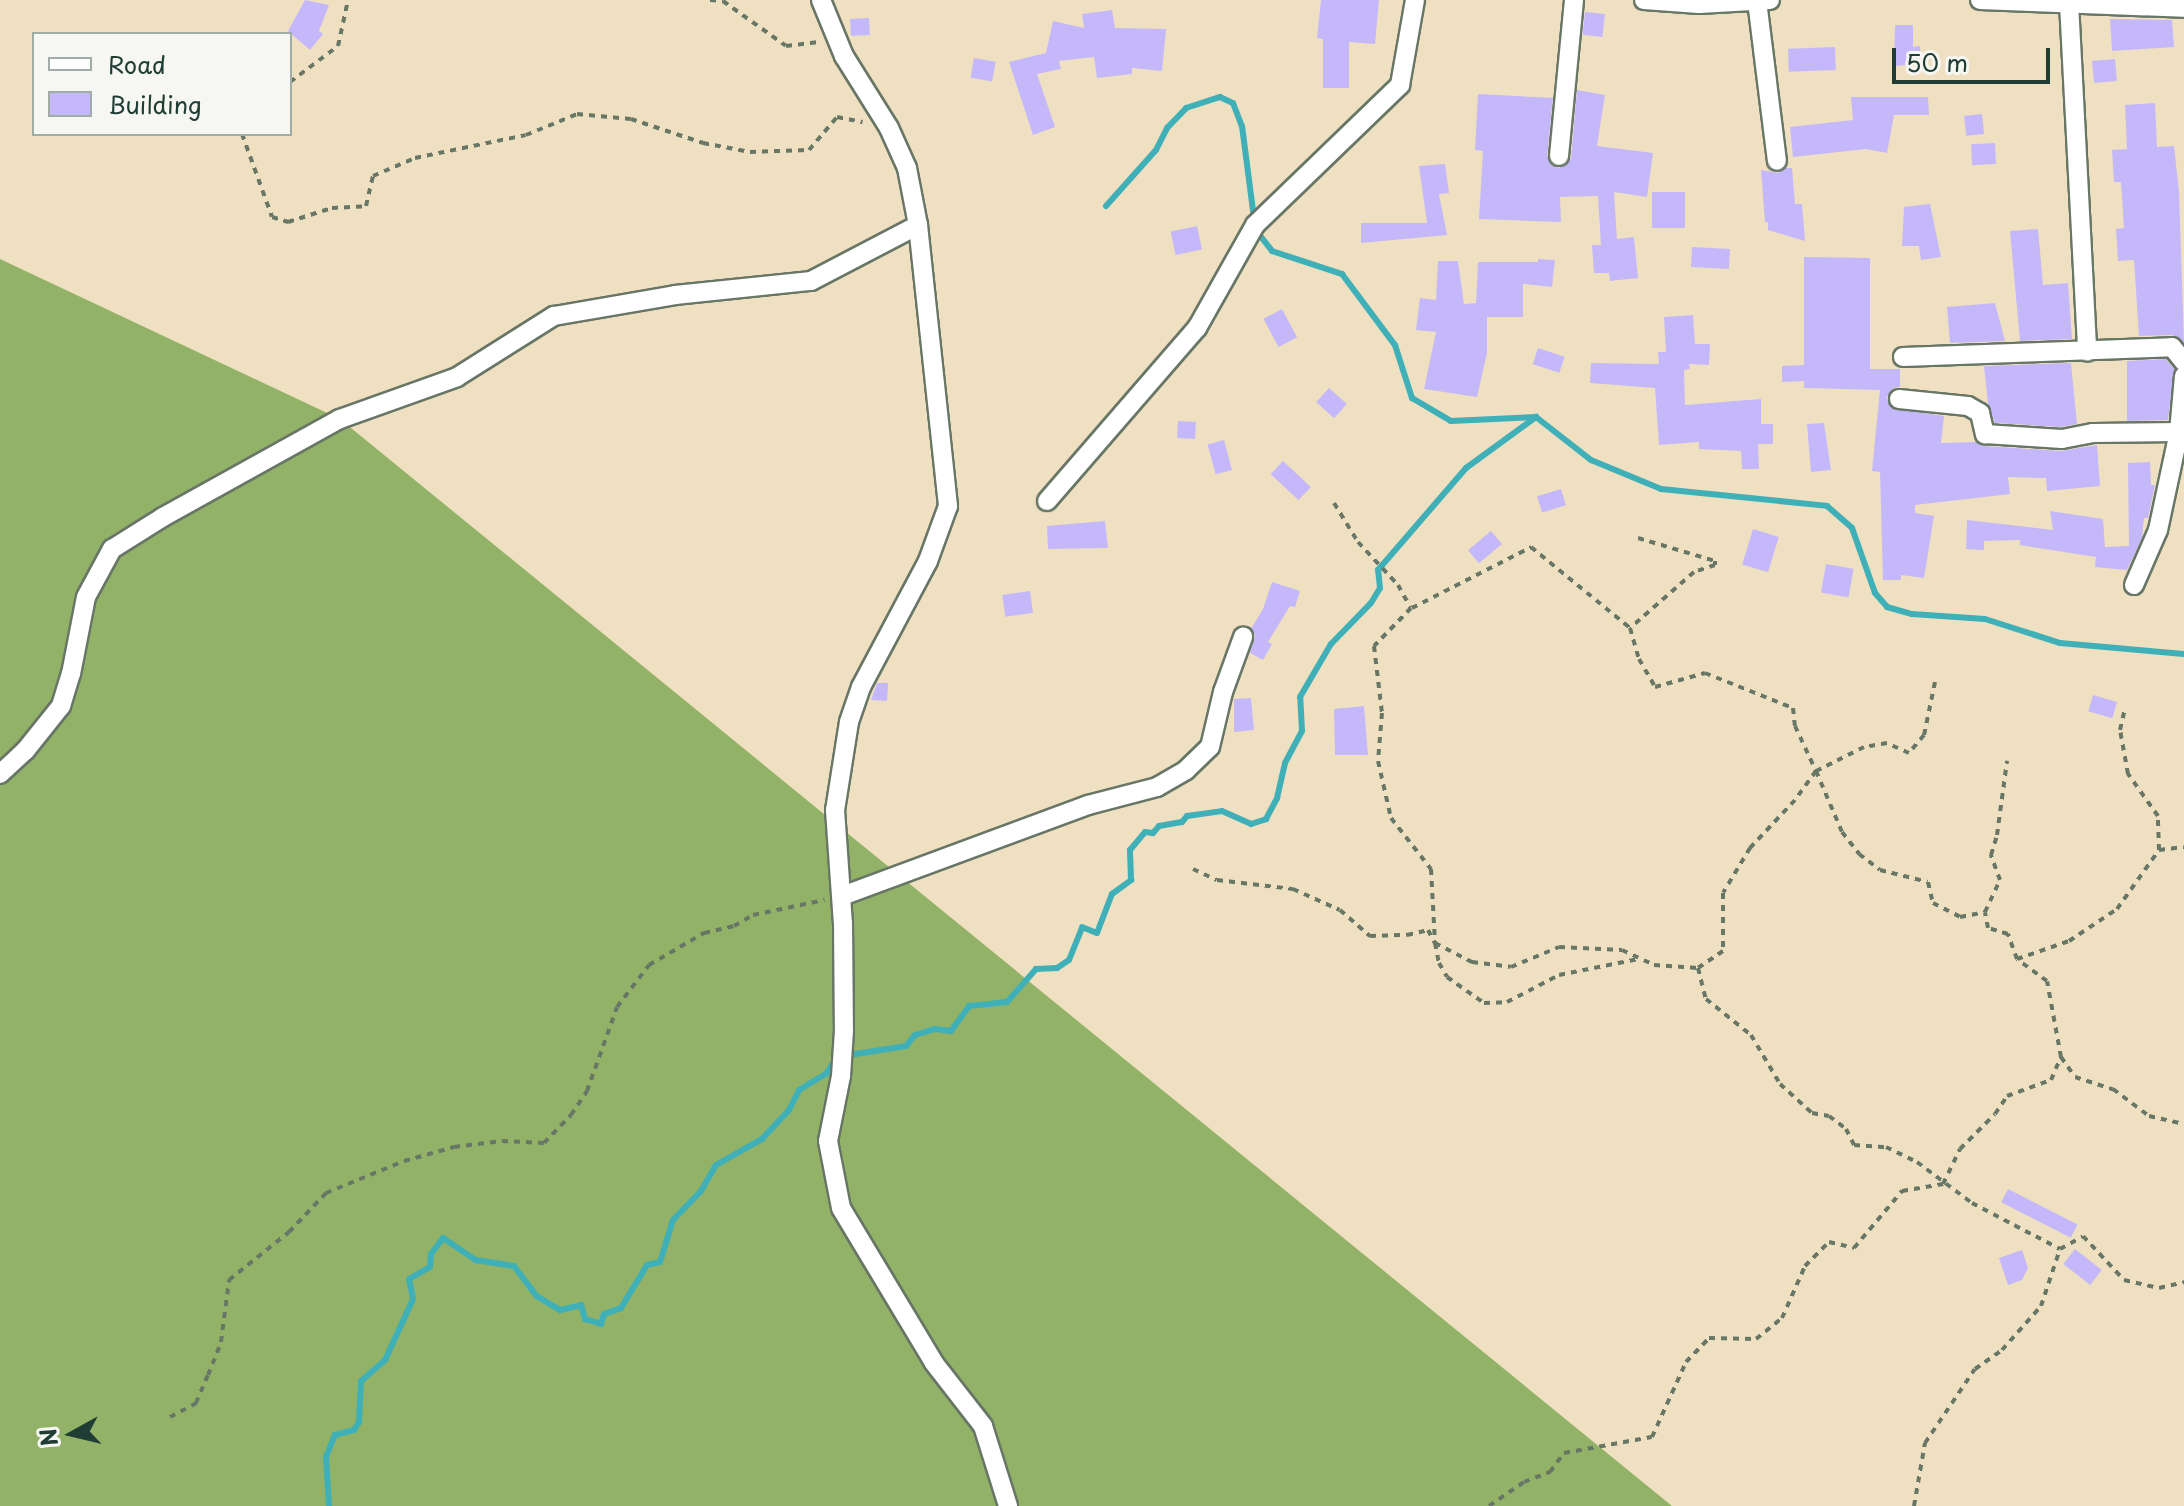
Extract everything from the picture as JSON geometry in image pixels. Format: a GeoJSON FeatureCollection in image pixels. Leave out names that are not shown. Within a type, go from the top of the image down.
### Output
{"type":"FeatureCollection","features":[{"type":"Feature","properties":{"kind":"street"},"geometry":{"type":"LineString","coordinates":[[821,0],[844,56],[889,128],[907,168],[918,225],[948,506],[928,561],[861,687],[849,722],[835,810],[842,896],[844,1030],[841,1076],[828,1141],[841,1208],[934,1363],[983,1426],[1008,1506]]}},
{"type":"Feature","properties":{"kind":"street"},"geometry":{"type":"LineString","coordinates":[[1047,501],[1197,328],[1255,225],[1400,85],[1415,0]]}},
{"type":"Feature","properties":{"kind":"street"},"geometry":{"type":"LineString","coordinates":[[1559,156],[1574,0]]}},
{"type":"Feature","properties":{"kind":"street"},"geometry":{"type":"LineString","coordinates":[[1644,0],[1770,0]]}},
{"type":"Feature","properties":{"kind":"street"},"geometry":{"type":"LineString","coordinates":[[1980,0],[2184,8]]}},
{"type":"Feature","properties":{"kind":"street"},"geometry":{"type":"LineString","coordinates":[[1757,1],[1777,161]]}},
{"type":"Feature","properties":{"kind":"street"},"geometry":{"type":"LineString","coordinates":[[2069,3],[2087,352]]}},
{"type":"Feature","properties":{"kind":"street"},"geometry":{"type":"LineString","coordinates":[[0,774],[25,751],[61,706],[71,674],[86,597],[112,549],[163,517],[340,419],[457,377],[554,316],[675,295],[811,281],[918,225]]}},
{"type":"Feature","properties":{"kind":"street"},"geometry":{"type":"LineString","coordinates":[[1903,357],[2172,347],[2184,362]]}},
{"type":"Feature","properties":{"kind":"street"},"geometry":{"type":"LineString","coordinates":[[2134,585],[2158,530],[2179,432],[2184,376]]}},
{"type":"Feature","properties":{"kind":"street"},"geometry":{"type":"LineString","coordinates":[[1899,399],[1968,406],[1980,413],[1985,434],[2062,439],[2093,433],[2179,432]]}},
{"type":"Feature","properties":{"kind":"street"},"geometry":{"type":"LineString","coordinates":[[842,896],[1088,805],[1157,787],[1186,770],[1210,747],[1223,692],[1243,637]]}},
{"type":"Feature","properties":{"kind":"path"},"geometry":{"type":"LineString","coordinates":[[292,80],[338,46],[348,0]]}},
{"type":"Feature","properties":{"kind":"path"},"geometry":{"type":"LineString","coordinates":[[710,0],[723,1],[786,46],[837,39]]}},
{"type":"Feature","properties":{"kind":"path"},"geometry":{"type":"LineString","coordinates":[[243,136],[272,217],[288,222],[332,208],[366,206],[373,176],[415,158],[526,135],[577,114],[631,119],[703,143],[750,152],[809,150],[837,117],[889,128]]}},
{"type":"Feature","properties":{"kind":"path"},"geometry":{"type":"LineString","coordinates":[[1334,503],[1358,542],[1398,585],[1411,608]]}},
{"type":"Feature","properties":{"kind":"path"},"geometry":{"type":"LineString","coordinates":[[1630,628],[1694,572],[1715,565],[1715,561],[1638,538]]}},
{"type":"Feature","properties":{"kind":"path"},"geometry":{"type":"LineString","coordinates":[[1435,943],[1431,869],[1391,818],[1378,761],[1382,713],[1374,646],[1411,608],[1531,547],[1630,628],[1639,659],[1655,687],[1705,673],[1793,708],[1795,726],[1831,798],[1842,832],[1859,854],[1880,870],[1928,882],[1933,903],[1960,917],[1985,912]]}},
{"type":"Feature","properties":{"kind":"path"},"geometry":{"type":"LineString","coordinates":[[1435,943],[1472,962],[1511,967],[1559,947],[1622,950],[1654,965],[1698,968],[1723,951],[1723,893],[1750,848],[1795,800],[1816,771],[1864,747],[1887,743],[1909,753],[1924,735],[1935,682]]}},
{"type":"Feature","properties":{"kind":"path"},"geometry":{"type":"LineString","coordinates":[[2017,959],[2069,941],[2117,909],[2159,850],[2158,816],[2128,774],[2120,730],[2125,709]]}},
{"type":"Feature","properties":{"kind":"path"},"geometry":{"type":"LineString","coordinates":[[2007,761],[1997,835],[1991,855],[2000,880],[1985,912],[1988,928],[2008,934],[2017,959],[2047,981],[2061,1057],[2075,1077],[2113,1089],[2149,1116],[2184,1124]]}},
{"type":"Feature","properties":{"kind":"path"},"geometry":{"type":"LineString","coordinates":[[2159,850],[2184,847]]}},
{"type":"Feature","properties":{"kind":"path"},"geometry":{"type":"LineString","coordinates":[[1193,869],[1217,880],[1293,889],[1340,910],[1370,936],[1407,935],[1428,930],[1447,977],[1484,1003],[1507,1002],[1559,975],[1640,958]]}},
{"type":"Feature","properties":{"kind":"path"},"geometry":{"type":"LineString","coordinates":[[170,1417],[196,1403],[221,1342],[229,1280],[289,1232],[326,1193],[404,1161],[454,1147],[502,1141],[544,1143],[571,1115],[587,1091],[617,1007],[649,965],[704,933],[734,926],[753,915],[842,896]]}},
{"type":"Feature","properties":{"kind":"path"},"geometry":{"type":"LineString","coordinates":[[1698,968],[1706,999],[1751,1035],[1780,1084],[1812,1113],[1829,1116],[1846,1129],[1854,1145],[1886,1147],[1917,1162],[1943,1184],[2060,1249]]}},
{"type":"Feature","properties":{"kind":"path"},"geometry":{"type":"LineString","coordinates":[[1943,1184],[1960,1149],[1995,1114],[2007,1096],[2051,1080],[2061,1057]]}},
{"type":"Feature","properties":{"kind":"path"},"geometry":{"type":"LineString","coordinates":[[1489,1506],[1524,1482],[1550,1472],[1564,1453],[1652,1437],[1686,1362],[1709,1338],[1756,1339],[1782,1318],[1805,1266],[1829,1242],[1854,1248],[1902,1191],[1943,1184]]}},
{"type":"Feature","properties":{"kind":"path"},"geometry":{"type":"LineString","coordinates":[[1914,1506],[1925,1443],[1975,1369],[2002,1350],[2041,1306],[2060,1249],[2083,1236],[2124,1280],[2159,1288],[2184,1282]]}},
{"type":"Feature","properties":{"kind":"green space"},"geometry":{"type":"Polygon","coordinates":[[[0,259],[340,419],[1672,1506],[0,1506],[0,259]]]}},
{"type":"Feature","properties":{"kind":"building"},"geometry":{"type":"Polygon","coordinates":[[[305,0],[329,5],[319,31],[323,34],[310,50],[288,31],[305,0]]]}},
{"type":"Feature","properties":{"kind":"building"},"geometry":{"type":"Polygon","coordinates":[[[1321,0],[1379,0],[1375,44],[1349,42],[1349,88],[1323,88],[1323,39],[1317,38],[1321,0]]]}},
{"type":"Feature","properties":{"kind":"building"},"geometry":{"type":"Polygon","coordinates":[[[1112,10],[1115,28],[1166,29],[1162,71],[1132,68],[1132,74],[1097,78],[1094,57],[1059,61],[1061,69],[1037,74],[1055,127],[1033,135],[1009,62],[1046,53],[1053,21],[1084,28],[1082,14],[1112,10]]]}},
{"type":"Feature","properties":{"kind":"building"},"geometry":{"type":"Polygon","coordinates":[[[1585,12],[1605,14],[1602,37],[1583,35],[1585,12]]]}},
{"type":"Feature","properties":{"kind":"building"},"geometry":{"type":"Polygon","coordinates":[[[869,18],[870,35],[851,36],[850,19],[869,18]]]}},
{"type":"Feature","properties":{"kind":"building"},"geometry":{"type":"Polygon","coordinates":[[[2110,19],[2172,20],[2174,47],[2112,51],[2110,19]]]}},
{"type":"Feature","properties":{"kind":"building"},"geometry":{"type":"Polygon","coordinates":[[[1895,25],[1913,25],[1913,47],[1920,46],[1921,64],[1894,66],[1895,25]]]}},
{"type":"Feature","properties":{"kind":"building"},"geometry":{"type":"Polygon","coordinates":[[[1835,47],[1836,70],[1789,72],[1788,49],[1835,47]]]}},
{"type":"Feature","properties":{"kind":"building"},"geometry":{"type":"Polygon","coordinates":[[[974,58],[996,62],[992,82],[971,78],[974,58]]]}},
{"type":"Feature","properties":{"kind":"building"},"geometry":{"type":"Polygon","coordinates":[[[2115,59],[2117,81],[2094,83],[2092,61],[2115,59]]]}},
{"type":"Feature","properties":{"kind":"building"},"geometry":{"type":"Polygon","coordinates":[[[1577,90],[1605,95],[1597,146],[1653,153],[1647,197],[1614,192],[1617,239],[1634,237],[1638,278],[1610,281],[1609,273],[1594,273],[1592,245],[1601,245],[1598,196],[1560,197],[1561,222],[1479,219],[1483,151],[1475,150],[1478,94],[1553,98],[1547,156],[1551,165],[1559,168],[1571,158],[1577,90]]]}},
{"type":"Feature","properties":{"kind":"building"},"geometry":{"type":"Polygon","coordinates":[[[1851,97],[1928,97],[1929,115],[1894,115],[1887,153],[1866,149],[1793,157],[1790,127],[1853,120],[1851,97]]]}},
{"type":"Feature","properties":{"kind":"building"},"geometry":{"type":"Polygon","coordinates":[[[2155,103],[2157,147],[2174,146],[2179,191],[2184,343],[2172,335],[2139,336],[2134,260],[2118,261],[2116,229],[2124,228],[2121,182],[2114,182],[2112,150],[2127,149],[2125,105],[2155,103]]]}},
{"type":"Feature","properties":{"kind":"building"},"geometry":{"type":"Polygon","coordinates":[[[1982,114],[1984,134],[1966,136],[1964,116],[1982,114]]]}},
{"type":"Feature","properties":{"kind":"building"},"geometry":{"type":"Polygon","coordinates":[[[1995,143],[1996,164],[1972,165],[1971,144],[1995,143]]]}},
{"type":"Feature","properties":{"kind":"building"},"geometry":{"type":"Polygon","coordinates":[[[1445,164],[1449,193],[1439,194],[1447,235],[1361,243],[1361,223],[1427,223],[1419,166],[1445,164]]]}},
{"type":"Feature","properties":{"kind":"building"},"geometry":{"type":"Polygon","coordinates":[[[1792,168],[1795,204],[1802,204],[1805,241],[1768,230],[1768,222],[1765,222],[1761,170],[1778,173],[1792,168]]]}},
{"type":"Feature","properties":{"kind":"building"},"geometry":{"type":"Polygon","coordinates":[[[1652,192],[1685,192],[1685,228],[1652,228],[1652,192]]]}},
{"type":"Feature","properties":{"kind":"building"},"geometry":{"type":"Polygon","coordinates":[[[1930,204],[1941,257],[1921,260],[1919,246],[1902,246],[1904,207],[1930,204]]]}},
{"type":"Feature","properties":{"kind":"building"},"geometry":{"type":"Polygon","coordinates":[[[1197,226],[1202,249],[1176,255],[1171,232],[1197,226]]]}},
{"type":"Feature","properties":{"kind":"building"},"geometry":{"type":"Polygon","coordinates":[[[2038,229],[2043,285],[2068,283],[2072,339],[2020,341],[2010,231],[2038,229]]]}},
{"type":"Feature","properties":{"kind":"building"},"geometry":{"type":"Polygon","coordinates":[[[1692,247],[1730,249],[1729,269],[1691,267],[1692,247]]]}},
{"type":"Feature","properties":{"kind":"building"},"geometry":{"type":"Polygon","coordinates":[[[1804,257],[1870,258],[1870,369],[1900,369],[1900,387],[1893,388],[1887,397],[1891,408],[1944,416],[1941,443],[1976,442],[1984,446],[2061,451],[2097,445],[2100,486],[2047,491],[2046,478],[2008,477],[2010,494],[1915,505],[1915,513],[1934,516],[1924,578],[1901,575],[1901,580],[1883,580],[1880,472],[1872,471],[1880,390],[1804,388],[1804,381],[1782,382],[1782,366],[1804,365],[1804,257]]]}},
{"type":"Feature","properties":{"kind":"building"},"geometry":{"type":"Polygon","coordinates":[[[1538,259],[1555,260],[1552,287],[1523,284],[1523,317],[1487,317],[1487,353],[1477,397],[1424,389],[1436,332],[1416,330],[1420,298],[1436,300],[1438,261],[1458,261],[1464,304],[1476,303],[1478,262],[1538,262],[1538,259]]]}},
{"type":"Feature","properties":{"kind":"building"},"geometry":{"type":"Polygon","coordinates":[[[1995,303],[2005,341],[1950,343],[1947,307],[1995,303]]]}},
{"type":"Feature","properties":{"kind":"building"},"geometry":{"type":"Polygon","coordinates":[[[1282,309],[1297,337],[1278,347],[1263,319],[1282,309]]]}},
{"type":"Feature","properties":{"kind":"building"},"geometry":{"type":"Polygon","coordinates":[[[1693,315],[1695,344],[1710,344],[1709,365],[1689,364],[1690,369],[1684,370],[1685,405],[1761,399],[1761,424],[1773,424],[1773,444],[1758,444],[1759,469],[1742,469],[1741,451],[1699,449],[1699,442],[1659,445],[1655,388],[1590,383],[1591,363],[1659,364],[1658,352],[1666,352],[1664,317],[1693,315]]]}},
{"type":"Feature","properties":{"kind":"building"},"geometry":{"type":"Polygon","coordinates":[[[1538,348],[1565,357],[1559,373],[1533,364],[1538,348]]]}},
{"type":"Feature","properties":{"kind":"building"},"geometry":{"type":"Polygon","coordinates":[[[2166,359],[2174,369],[2168,420],[2127,421],[2127,361],[2166,359]]]}},
{"type":"Feature","properties":{"kind":"building"},"geometry":{"type":"Polygon","coordinates":[[[2071,363],[2077,424],[2061,427],[1995,423],[1988,404],[1984,366],[2071,363]]]}},
{"type":"Feature","properties":{"kind":"building"},"geometry":{"type":"Polygon","coordinates":[[[1329,388],[1347,404],[1334,418],[1316,402],[1329,388]]]}},
{"type":"Feature","properties":{"kind":"building"},"geometry":{"type":"Polygon","coordinates":[[[1178,421],[1196,422],[1195,439],[1177,438],[1178,421]]]}},
{"type":"Feature","properties":{"kind":"building"},"geometry":{"type":"Polygon","coordinates":[[[1824,423],[1831,470],[1811,472],[1807,424],[1824,423]]]}},
{"type":"Feature","properties":{"kind":"building"},"geometry":{"type":"Polygon","coordinates":[[[1224,440],[1232,470],[1216,474],[1208,444],[1224,440]]]}},
{"type":"Feature","properties":{"kind":"building"},"geometry":{"type":"Polygon","coordinates":[[[1283,461],[1311,487],[1299,500],[1271,474],[1283,461]]]}},
{"type":"Feature","properties":{"kind":"building"},"geometry":{"type":"Polygon","coordinates":[[[2150,462],[2151,485],[2155,485],[2148,518],[2144,518],[2142,538],[2127,570],[2095,567],[2096,557],[2020,545],[2020,540],[1984,541],[1984,550],[1966,549],[1967,520],[2053,530],[2050,511],[2103,519],[2105,547],[2129,546],[2128,463],[2150,462]]]}},
{"type":"Feature","properties":{"kind":"building"},"geometry":{"type":"Polygon","coordinates":[[[1561,489],[1566,505],[1542,513],[1537,496],[1561,489]]]}},
{"type":"Feature","properties":{"kind":"building"},"geometry":{"type":"Polygon","coordinates":[[[1105,521],[1108,548],[1048,549],[1047,526],[1105,521]]]}},
{"type":"Feature","properties":{"kind":"building"},"geometry":{"type":"Polygon","coordinates":[[[1753,529],[1779,537],[1768,572],[1742,564],[1753,529]]]}},
{"type":"Feature","properties":{"kind":"building"},"geometry":{"type":"Polygon","coordinates":[[[1491,531],[1502,544],[1479,563],[1468,550],[1491,531]]]}},
{"type":"Feature","properties":{"kind":"building"},"geometry":{"type":"Polygon","coordinates":[[[1826,564],[1854,569],[1849,597],[1821,593],[1826,564]]]}},
{"type":"Feature","properties":{"kind":"building"},"geometry":{"type":"Polygon","coordinates":[[[1272,582],[1300,591],[1295,607],[1290,606],[1268,642],[1272,644],[1263,660],[1250,653],[1255,636],[1251,629],[1263,609],[1272,582]]]}},
{"type":"Feature","properties":{"kind":"building"},"geometry":{"type":"Polygon","coordinates":[[[1030,591],[1033,613],[1005,617],[1002,595],[1030,591]]]}},
{"type":"Feature","properties":{"kind":"building"},"geometry":{"type":"Polygon","coordinates":[[[877,683],[888,683],[887,701],[871,700],[877,683]]]}},
{"type":"Feature","properties":{"kind":"building"},"geometry":{"type":"Polygon","coordinates":[[[2093,695],[2117,702],[2112,718],[2088,711],[2093,695]]]}},
{"type":"Feature","properties":{"kind":"building"},"geometry":{"type":"Polygon","coordinates":[[[1251,698],[1254,730],[1234,732],[1234,699],[1251,698]]]}},
{"type":"Feature","properties":{"kind":"building"},"geometry":{"type":"Polygon","coordinates":[[[1364,706],[1368,755],[1335,755],[1334,709],[1364,706]]]}},
{"type":"Feature","properties":{"kind":"building"},"geometry":{"type":"Polygon","coordinates":[[[2008,1189],[2077,1224],[2071,1238],[2001,1202],[2008,1189]]]}},
{"type":"Feature","properties":{"kind":"building"},"geometry":{"type":"Polygon","coordinates":[[[2075,1249],[2102,1270],[2090,1285],[2063,1264],[2075,1249]]]}},
{"type":"Feature","properties":{"kind":"building"},"geometry":{"type":"Polygon","coordinates":[[[2022,1250],[2028,1268],[2022,1280],[2008,1285],[1999,1258],[2022,1250]]]}},
{"type":"Feature","properties":{"kind":"waterway"},"geometry":{"type":"LineString","coordinates":[[1106,206],[1156,150],[1167,128],[1186,108],[1220,97],[1233,103],[1242,126],[1254,218]]}},
{"type":"Feature","properties":{"kind":"waterway"},"geometry":{"type":"LineString","coordinates":[[1255,229],[1272,251],[1342,274],[1395,345],[1412,398],[1451,421],[1536,417],[1591,460],[1661,489],[1827,506],[1852,528],[1875,593],[1887,607],[1912,614],[1985,619],[2060,643],[2184,654]]}},
{"type":"Feature","properties":{"kind":"waterway"},"geometry":{"type":"LineString","coordinates":[[849,1055],[906,1046],[915,1035],[935,1029],[951,1031],[969,1006],[1007,1002],[1036,969],[1057,968],[1069,960],[1082,927],[1097,933],[1112,894],[1131,880],[1130,850],[1145,832],[1153,833],[1159,826],[1182,822],[1187,816],[1222,811],[1251,824],[1266,819],[1277,798],[1285,763],[1302,731],[1300,697],[1331,644],[1371,603],[1380,588],[1378,570],[1466,468],[1536,417]]}},
{"type":"Feature","properties":{"kind":"waterway"},"geometry":{"type":"LineString","coordinates":[[329,1506],[326,1457],[335,1435],[354,1430],[359,1422],[361,1381],[385,1360],[413,1299],[409,1279],[430,1267],[431,1254],[443,1238],[476,1260],[514,1266],[537,1296],[560,1310],[581,1305],[585,1319],[601,1324],[604,1314],[621,1308],[647,1265],[660,1262],[673,1220],[701,1191],[716,1165],[762,1139],[789,1110],[799,1090],[826,1074],[835,1060]]}}]}
